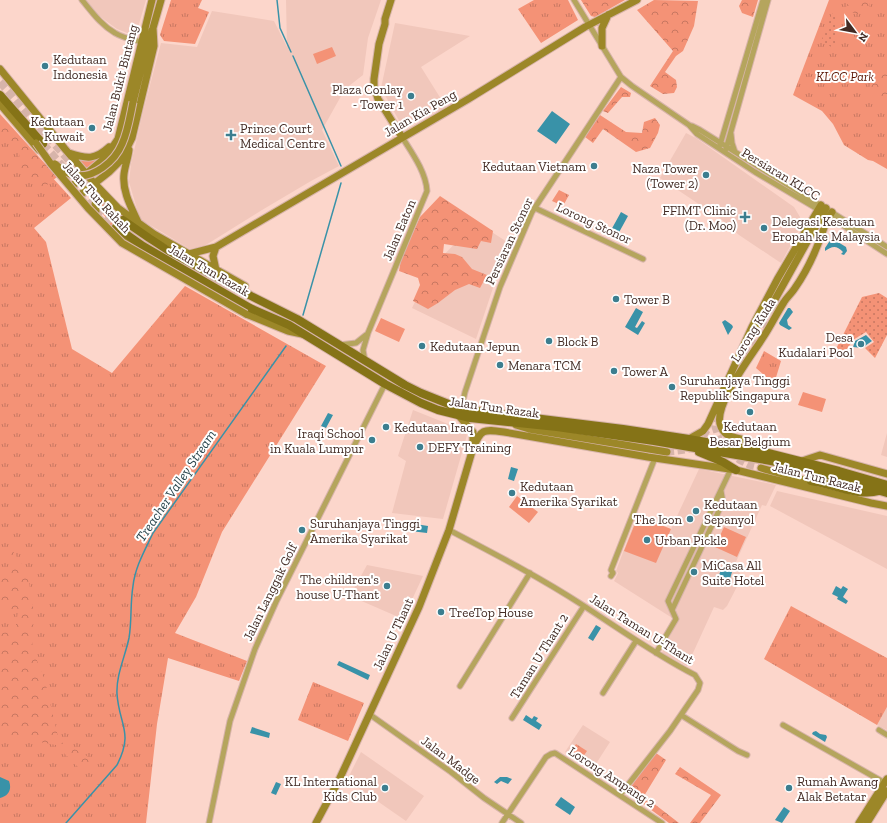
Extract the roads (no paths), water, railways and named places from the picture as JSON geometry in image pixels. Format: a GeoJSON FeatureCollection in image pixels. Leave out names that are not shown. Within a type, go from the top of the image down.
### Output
{"type":"FeatureCollection","features":[{"type":"Feature","properties":{"kind":"main road","name":"Jalan Bukit Bintang"},"geometry":{"type":"LineString","coordinates":[[72,186],[105,158],[118,139],[152,0]]}},
{"type":"Feature","properties":{"kind":"main road","name":"Jalan Bukit Bintang"},"geometry":{"type":"LineString","coordinates":[[80,195],[109,172],[121,160],[132,138],[154,46],[153,28],[161,0]]}},
{"type":"Feature","properties":{"kind":"main road"},"geometry":{"type":"LineString","coordinates":[[391,0],[379,44],[374,86],[378,99],[402,137]]}},
{"type":"Feature","properties":{"kind":"main road","name":"Jalan Kia Peng"},"geometry":{"type":"LineString","coordinates":[[189,254],[216,247],[470,98],[589,25],[637,0]]}},
{"type":"Feature","properties":{"kind":"main road"},"geometry":{"type":"LineString","coordinates":[[602,46],[602,28],[608,15]]}},
{"type":"Feature","properties":{"kind":"main road"},"geometry":{"type":"LineString","coordinates":[[0,95],[51,160],[64,172],[74,176],[91,174],[108,163],[122,145],[153,28]]}},
{"type":"Feature","properties":{"kind":"main road"},"geometry":{"type":"LineString","coordinates":[[0,69],[110,201]]}},
{"type":"Feature","properties":{"kind":"main road","name":"Jalan Tun Rahah"},"geometry":{"type":"LineString","coordinates":[[0,100],[39,144],[51,164],[88,208],[122,243],[248,311]]}},
{"type":"Feature","properties":{"kind":"main road"},"geometry":{"type":"LineString","coordinates":[[0,104],[80,195],[120,236],[233,304],[248,311]]}},
{"type":"Feature","properties":{"kind":"main road"},"geometry":{"type":"LineString","coordinates":[[132,138],[124,174],[124,182],[129,203],[139,223]]}},
{"type":"Feature","properties":{"kind":"main road"},"geometry":{"type":"LineString","coordinates":[[69,153],[84,158],[100,156],[118,139]]}},
{"type":"Feature","properties":{"kind":"main road"},"geometry":{"type":"LineString","coordinates":[[96,211],[95,204],[99,198],[105,198],[154,234],[245,286],[288,314]]}},
{"type":"Feature","properties":{"kind":"main road"},"geometry":{"type":"LineString","coordinates":[[759,324],[773,303],[825,212]]}},
{"type":"Feature","properties":{"kind":"main road","name":"Lorong Kuda"},"geometry":{"type":"LineString","coordinates":[[775,304],[816,236],[825,212]]}},
{"type":"Feature","properties":{"kind":"main road","name":"Lorong Kuda"},"geometry":{"type":"LineString","coordinates":[[764,452],[750,442],[728,436],[721,427],[719,417],[722,406],[736,379],[784,301],[795,288],[802,276],[820,241],[825,212]]}},
{"type":"Feature","properties":{"kind":"main road","name":"Lorong Kuda"},"geometry":{"type":"LineString","coordinates":[[689,439],[703,431],[708,424],[752,328],[778,278],[825,212]]}},
{"type":"Feature","properties":{"kind":"main road","name":"Jalan Tun Razak"},"geometry":{"type":"LineString","coordinates":[[124,220],[169,251],[251,296],[288,314],[421,393],[460,412],[689,439],[764,452],[887,485]]}},
{"type":"Feature","properties":{"kind":"main road","name":"Jalan Tun Razak"},"geometry":{"type":"LineString","coordinates":[[116,227],[143,246],[248,311],[289,325],[306,334],[385,384],[420,403],[503,421],[676,444],[771,460],[800,467],[883,492]]}},
{"type":"Feature","properties":{"kind":"main road"},"geometry":{"type":"LineString","coordinates":[[216,247],[213,256],[216,270]]}},
{"type":"Feature","properties":{"kind":"main road"},"geometry":{"type":"LineString","coordinates":[[752,328],[750,336],[756,339],[769,327]]}},
{"type":"Feature","properties":{"kind":"main road","name":"Jalan U Thant"},"geometry":{"type":"LineString","coordinates":[[460,412],[473,432],[473,448]]}},
{"type":"Feature","properties":{"kind":"main road"},"geometry":{"type":"LineString","coordinates":[[503,421],[529,429],[667,452]]}},
{"type":"Feature","properties":{"kind":"main road","name":"Jalan U Thant"},"geometry":{"type":"LineString","coordinates":[[316,823],[338,780],[419,607],[449,530],[473,448],[478,437],[483,431],[488,430],[504,432]]}},
{"type":"Feature","properties":{"kind":"main road","name":"Jalan Tun Razak"},"geometry":{"type":"LineString","coordinates":[[504,432],[655,458],[733,469],[887,506]]}},
{"type":"Feature","properties":{"kind":"main road"},"geometry":{"type":"LineString","coordinates":[[676,444],[711,456],[733,469]]}},
{"type":"Feature","properties":{"kind":"main road","name":"Jalan Tun Razak"},"geometry":{"type":"LineString","coordinates":[[802,461],[820,455],[887,474]]}},
{"type":"Feature","properties":{"kind":"main road"},"geometry":{"type":"LineString","coordinates":[[761,468],[865,493],[883,492]]}},
{"type":"Feature","properties":{"kind":"main road"},"geometry":{"type":"LineString","coordinates":[[811,481],[823,487],[863,498],[871,503]]}},
{"type":"Feature","properties":{"kind":"main road"},"geometry":{"type":"LineString","coordinates":[[859,823],[886,781]]}},
{"type":"Feature","properties":{"kind":"main road"},"geometry":{"type":"LineString","coordinates":[[867,823],[887,791]]}},
{"type":"Feature","properties":{"kind":"street"},"geometry":{"type":"LineString","coordinates":[[82,0],[102,23],[116,34],[142,42]]}},
{"type":"Feature","properties":{"kind":"street"},"geometry":{"type":"LineString","coordinates":[[574,0],[621,77],[720,145]]}},
{"type":"Feature","properties":{"kind":"street","name":"Persiaran KLCC"},"geometry":{"type":"LineString","coordinates":[[759,23],[763,0]]}},
{"type":"Feature","properties":{"kind":"street","name":"Persiaran KLCC"},"geometry":{"type":"LineString","coordinates":[[768,0],[759,23],[720,145],[724,152],[755,172],[887,247]]}},
{"type":"Feature","properties":{"kind":"street","name":"Persiaran Stonor"},"geometry":{"type":"LineString","coordinates":[[460,412],[500,287],[516,246],[535,208],[621,77]]}},
{"type":"Feature","properties":{"kind":"street","name":"Persiaran KLCC"},"geometry":{"type":"LineString","coordinates":[[724,152],[731,129],[742,78]]}},
{"type":"Feature","properties":{"kind":"street","name":"Persiaran KLCC"},"geometry":{"type":"LineString","coordinates":[[731,129],[732,143],[736,153]]}},
{"type":"Feature","properties":{"kind":"street","name":"Jalan Eaton"},"geometry":{"type":"LineString","coordinates":[[365,361],[363,350],[368,333],[427,192],[423,175],[402,137]]}},
{"type":"Feature","properties":{"kind":"street","name":"Persiaran KLCC"},"geometry":{"type":"LineString","coordinates":[[720,145],[726,146],[887,254]]}},
{"type":"Feature","properties":{"kind":"street","name":"Lorong Stonor"},"geometry":{"type":"LineString","coordinates":[[535,208],[643,259]]}},
{"type":"Feature","properties":{"kind":"street"},"geometry":{"type":"LineString","coordinates":[[339,345],[360,341],[368,333]]}},
{"type":"Feature","properties":{"kind":"street","name":"Jalan Langgak Golf"},"geometry":{"type":"LineString","coordinates":[[209,823],[230,721],[255,648],[276,602],[385,384]]}},
{"type":"Feature","properties":{"kind":"street"},"geometry":{"type":"LineString","coordinates":[[611,576],[613,573],[611,570],[655,458]]}},
{"type":"Feature","properties":{"kind":"street"},"geometry":{"type":"LineString","coordinates":[[656,653],[676,619],[668,601],[733,469]]}},
{"type":"Feature","properties":{"kind":"street","name":"Jalan Taman U-Thant"},"geometry":{"type":"LineString","coordinates":[[449,530],[530,573],[584,606],[636,641],[695,675],[699,679],[700,683],[698,690],[670,732],[620,795]]}},
{"type":"Feature","properties":{"kind":"street"},"geometry":{"type":"LineString","coordinates":[[460,686],[530,573]]}},
{"type":"Feature","properties":{"kind":"street","name":"Taman U Thant 2"},"geometry":{"type":"LineString","coordinates":[[512,718],[584,606]]}},
{"type":"Feature","properties":{"kind":"street"},"geometry":{"type":"LineString","coordinates":[[603,693],[636,641]]}},
{"type":"Feature","properties":{"kind":"street","name":"Jalan Madge"},"geometry":{"type":"LineString","coordinates":[[369,714],[521,823]]}},
{"type":"Feature","properties":{"kind":"street"},"geometry":{"type":"LineString","coordinates":[[681,715],[738,751],[747,755]]}},
{"type":"Feature","properties":{"kind":"street"},"geometry":{"type":"LineString","coordinates":[[783,725],[886,781]]}},
{"type":"Feature","properties":{"kind":"street"},"geometry":{"type":"LineString","coordinates":[[879,730],[887,735]]}},
{"type":"Feature","properties":{"kind":"street","name":"Lorong Ampang 2"},"geometry":{"type":"LineString","coordinates":[[508,814],[546,757],[552,754],[558,755],[662,823]]}},
{"type":"Feature","properties":{"kind":"street"},"geometry":{"type":"LineString","coordinates":[[502,823],[508,814]]}},
{"type":"Feature","properties":{"kind":"water"},"geometry":{"type":"Polygon","coordinates":[[[552,111],[570,124],[556,144],[537,131],[552,111]]]}},
{"type":"Feature","properties":{"kind":"water"},"geometry":{"type":"Polygon","coordinates":[[[621,212],[628,216],[617,236],[610,232],[621,212]]]}},
{"type":"Feature","properties":{"kind":"water"},"geometry":{"type":"Polygon","coordinates":[[[831,239],[846,247],[847,251],[844,255],[841,254],[843,252],[840,249],[836,247],[831,247],[825,251],[825,248],[831,239]]]}},
{"type":"Feature","properties":{"kind":"water"},"geometry":{"type":"Polygon","coordinates":[[[636,308],[643,312],[635,327],[637,328],[642,321],[645,323],[638,335],[625,327],[636,308]]]}},
{"type":"Feature","properties":{"kind":"water"},"geometry":{"type":"Polygon","coordinates":[[[788,308],[790,308],[793,312],[787,320],[788,325],[792,328],[789,330],[779,323],[788,308]]]}},
{"type":"Feature","properties":{"kind":"water"},"geometry":{"type":"Polygon","coordinates":[[[725,320],[733,327],[728,335],[722,322],[725,320]]]}},
{"type":"Feature","properties":{"kind":"water","name":"Desa Kudalari Pool"},"geometry":{"type":"Polygon","coordinates":[[[866,335],[872,341],[862,348],[853,347],[855,341],[866,335]]]}},
{"type":"Feature","properties":{"kind":"water"},"geometry":{"type":"Polygon","coordinates":[[[328,413],[333,415],[326,428],[321,426],[328,413]]]}},
{"type":"Feature","properties":{"kind":"water"},"geometry":{"type":"Polygon","coordinates":[[[511,467],[518,469],[514,481],[508,479],[511,467]]]}},
{"type":"Feature","properties":{"kind":"water"},"geometry":{"type":"Polygon","coordinates":[[[403,522],[428,526],[427,533],[402,530],[403,522]]]}},
{"type":"Feature","properties":{"kind":"water"},"geometry":{"type":"Polygon","coordinates":[[[722,568],[732,572],[729,582],[718,577],[722,568]]]}},
{"type":"Feature","properties":{"kind":"water"},"geometry":{"type":"Polygon","coordinates":[[[836,586],[841,589],[843,586],[848,589],[843,597],[848,601],[846,604],[832,594],[836,586]]]}},
{"type":"Feature","properties":{"kind":"water"},"geometry":{"type":"Polygon","coordinates":[[[596,625],[601,628],[593,641],[588,638],[596,625]]]}},
{"type":"Feature","properties":{"kind":"water"},"geometry":{"type":"Polygon","coordinates":[[[339,661],[370,675],[368,680],[337,665],[339,661]]]}},
{"type":"Feature","properties":{"kind":"water"},"geometry":{"type":"Polygon","coordinates":[[[526,715],[532,719],[534,716],[538,718],[536,721],[542,725],[539,730],[523,720],[526,715]]]}},
{"type":"Feature","properties":{"kind":"water"},"geometry":{"type":"Polygon","coordinates":[[[252,727],[270,733],[269,738],[250,733],[252,727]]]}},
{"type":"Feature","properties":{"kind":"water"},"geometry":{"type":"Polygon","coordinates":[[[816,731],[820,734],[826,735],[827,737],[825,742],[812,734],[816,731]]]}},
{"type":"Feature","properties":{"kind":"water"},"geometry":{"type":"Polygon","coordinates":[[[0,777],[9,781],[10,789],[6,796],[0,798],[0,777]]]}},
{"type":"Feature","properties":{"kind":"water"},"geometry":{"type":"Polygon","coordinates":[[[500,777],[512,779],[508,784],[501,781],[497,784],[494,782],[500,777]]]}},
{"type":"Feature","properties":{"kind":"water"},"geometry":{"type":"Polygon","coordinates":[[[276,782],[281,784],[276,795],[271,793],[276,782]]]}},
{"type":"Feature","properties":{"kind":"water"},"geometry":{"type":"Polygon","coordinates":[[[561,797],[575,807],[570,815],[555,805],[561,797]]]}},
{"type":"Feature","properties":{"kind":"water"},"geometry":{"type":"Polygon","coordinates":[[[784,807],[790,811],[782,823],[775,820],[784,807]]]}},
{"type":"Feature","properties":{"kind":"waterway","name":"Treacher Valley Stream"},"geometry":{"type":"LineString","coordinates":[[277,0],[280,28],[291,52]]}},
{"type":"Feature","properties":{"kind":"waterway","name":"Treacher Valley Stream"},"geometry":{"type":"LineString","coordinates":[[293,56],[341,166]]}},
{"type":"Feature","properties":{"kind":"waterway","name":"Treacher Valley Stream"},"geometry":{"type":"LineString","coordinates":[[303,315],[341,183]]}},
{"type":"Feature","properties":{"kind":"waterway","name":"Treacher Valley Stream"},"geometry":{"type":"LineString","coordinates":[[66,823],[117,765],[122,754],[125,736],[118,705],[117,687],[119,673],[129,638],[132,593],[138,565],[153,533],[286,346]]}},
{"type":"Feature","properties":{"kind":"tunnel"},"geometry":{"type":"LineString","coordinates":[[0,82],[123,220]]}},
{"type":"Feature","properties":{"kind":"tunnel"},"geometry":{"type":"LineString","coordinates":[[43,144],[116,227]]}},
{"type":"Feature","properties":{"kind":"tunnel"},"geometry":{"type":"LineString","coordinates":[[731,382],[766,319]]}},
{"type":"Feature","properties":{"kind":"tunnel"},"geometry":{"type":"LineString","coordinates":[[718,405],[715,427],[720,442],[739,460],[749,465],[761,468]]}},
{"type":"Feature","properties":{"kind":"tunnel"},"geometry":{"type":"LineString","coordinates":[[667,452],[692,447],[697,444],[709,427]]}},
{"type":"Feature","properties":{"kind":"place","name":"Kedutaan Indonesia"},"geometry":{"type":"Point","coordinates":[45,66]}},
{"type":"Feature","properties":{"kind":"place","name":"Plaza Conlay - Tower 1"},"geometry":{"type":"Point","coordinates":[411,96]}},
{"type":"Feature","properties":{"kind":"place","name":"Kedutaan Kuwait"},"geometry":{"type":"Point","coordinates":[92,128]}},
{"type":"Feature","properties":{"kind":"place","name":"Prince Court Medical Centre"},"geometry":{"type":"Point","coordinates":[231,135]}},
{"type":"Feature","properties":{"kind":"place","name":"Kedutaan Vietnam"},"geometry":{"type":"Point","coordinates":[594,166]}},
{"type":"Feature","properties":{"kind":"place","name":"Naza Tower (Tower 2)"},"geometry":{"type":"Point","coordinates":[706,175]}},
{"type":"Feature","properties":{"kind":"place","name":"FFIMT Clinic (Dr. Moo)"},"geometry":{"type":"Point","coordinates":[745,217]}},
{"type":"Feature","properties":{"kind":"place","name":"Delegasi Kesatuan Eropah ke Malaysia"},"geometry":{"type":"Point","coordinates":[764,228]}},
{"type":"Feature","properties":{"kind":"place","name":"Tower B"},"geometry":{"type":"Point","coordinates":[616,299]}},
{"type":"Feature","properties":{"kind":"place","name":"Block B"},"geometry":{"type":"Point","coordinates":[549,341]}},
{"type":"Feature","properties":{"kind":"place","name":"Desa Kudalari Pool"},"geometry":{"type":"Point","coordinates":[861,344]}},
{"type":"Feature","properties":{"kind":"place","name":"Kedutaan Jepun"},"geometry":{"type":"Point","coordinates":[422,346]}},
{"type":"Feature","properties":{"kind":"place","name":"Menara TCM"},"geometry":{"type":"Point","coordinates":[500,365]}},
{"type":"Feature","properties":{"kind":"place","name":"Tower A"},"geometry":{"type":"Point","coordinates":[614,371]}},
{"type":"Feature","properties":{"kind":"place","name":"Suruhanjaya Tinggi Republik Singapura"},"geometry":{"type":"Point","coordinates":[672,387]}},
{"type":"Feature","properties":{"kind":"place","name":"Kedutaan Besar Belgium"},"geometry":{"type":"Point","coordinates":[750,412]}},
{"type":"Feature","properties":{"kind":"place","name":"Kedutaan Iraq"},"geometry":{"type":"Point","coordinates":[386,427]}},
{"type":"Feature","properties":{"kind":"place","name":"Iraqi School in Kuala Lumpur"},"geometry":{"type":"Point","coordinates":[372,440]}},
{"type":"Feature","properties":{"kind":"place","name":"DEFY Training"},"geometry":{"type":"Point","coordinates":[420,447]}},
{"type":"Feature","properties":{"kind":"place","name":"Kedutaan Amerika Syarikat"},"geometry":{"type":"Point","coordinates":[512,493]}},
{"type":"Feature","properties":{"kind":"place","name":"Kedutaan Sepanyol"},"geometry":{"type":"Point","coordinates":[696,511]}},
{"type":"Feature","properties":{"kind":"place","name":"The Icon"},"geometry":{"type":"Point","coordinates":[690,519]}},
{"type":"Feature","properties":{"kind":"place","name":"Suruhanjaya Tinggi Amerika Syarikat"},"geometry":{"type":"Point","coordinates":[302,530]}},
{"type":"Feature","properties":{"kind":"place","name":"Urban Pickle"},"geometry":{"type":"Point","coordinates":[647,540]}},
{"type":"Feature","properties":{"kind":"place","name":"MiCasa All Suite Hotel"},"geometry":{"type":"Point","coordinates":[694,572]}},
{"type":"Feature","properties":{"kind":"place","name":"The children's house U-Thant"},"geometry":{"type":"Point","coordinates":[387,586]}},
{"type":"Feature","properties":{"kind":"place","name":"TreeTop House"},"geometry":{"type":"Point","coordinates":[441,612]}},
{"type":"Feature","properties":{"kind":"place","name":"KL International Kids Club"},"geometry":{"type":"Point","coordinates":[385,788]}},
{"type":"Feature","properties":{"kind":"place","name":"Rumah Awang Alak Betatar"},"geometry":{"type":"Point","coordinates":[789,788]}},
{"type":"Feature","properties":{"kind":"park label","name":"KLCC Park"},"geometry":{"type":"Point","coordinates":[845,76]}}]}
